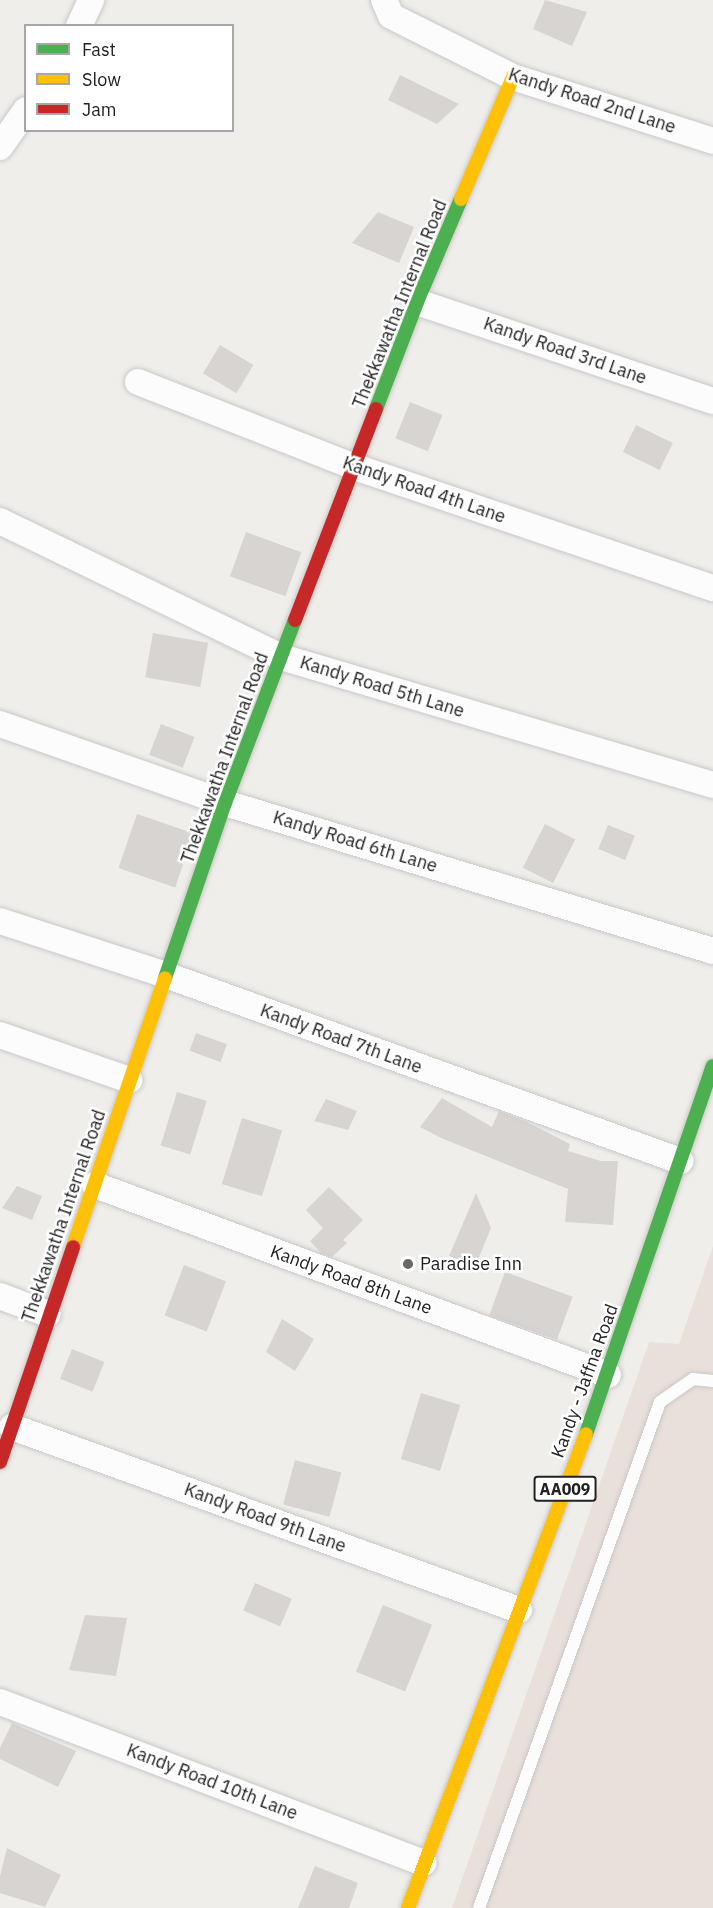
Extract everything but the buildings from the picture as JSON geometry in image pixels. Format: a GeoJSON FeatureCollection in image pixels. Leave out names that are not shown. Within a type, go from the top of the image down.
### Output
{"type":"FeatureCollection","features":[{"type":"Feature","properties":{"kind":"main road","name":"Thekkawatha Internal Road"},"geometry":{"type":"LineString","coordinates":[[0,1462],[48,1314],[95,1185],[225,803],[417,302],[513,77]]}},
{"type":"Feature","properties":{"kind":"main road","name":"Kandy - Jaffna Road"},"geometry":{"type":"LineString","coordinates":[[408,1908],[608,1375],[713,1066]]}},
{"type":"Feature","properties":{"kind":"street"},"geometry":{"type":"LineString","coordinates":[[80,24],[91,0]]}},
{"type":"Feature","properties":{"kind":"street","name":"Kandy Road 2nd Lane"},"geometry":{"type":"LineString","coordinates":[[384,0],[392,16],[513,77],[713,141]]}},
{"type":"Feature","properties":{"kind":"street"},"geometry":{"type":"LineString","coordinates":[[0,147],[14,115]]}},
{"type":"Feature","properties":{"kind":"street","name":"Kandy Road 3rd Lane"},"geometry":{"type":"LineString","coordinates":[[417,302],[713,401]]}},
{"type":"Feature","properties":{"kind":"street","name":"Kandy Road 4th Lane"},"geometry":{"type":"LineString","coordinates":[[138,382],[355,467],[713,588]]}},
{"type":"Feature","properties":{"kind":"street","name":"Kandy Road 5th Lane"},"geometry":{"type":"LineString","coordinates":[[0,521],[281,657],[713,786]]}},
{"type":"Feature","properties":{"kind":"street","name":"Kandy Road 6th Lane"},"geometry":{"type":"LineString","coordinates":[[0,724],[225,803],[713,951]]}},
{"type":"Feature","properties":{"kind":"street","name":"Kandy Road 7th Lane"},"geometry":{"type":"LineString","coordinates":[[0,921],[166,975],[680,1161]]}},
{"type":"Feature","properties":{"kind":"street"},"geometry":{"type":"LineString","coordinates":[[0,1035],[129,1080]]}},
{"type":"Feature","properties":{"kind":"street","name":"Kandy Road 8th Lane"},"geometry":{"type":"LineString","coordinates":[[95,1185],[608,1375]]}},
{"type":"Feature","properties":{"kind":"street"},"geometry":{"type":"LineString","coordinates":[[0,1296],[48,1314]]}},
{"type":"Feature","properties":{"kind":"street","name":"Kandy Road 9th Lane"},"geometry":{"type":"LineString","coordinates":[[12,1427],[519,1610]]}},
{"type":"Feature","properties":{"kind":"street","name":"Kandy Road 10th Lane"},"geometry":{"type":"LineString","coordinates":[[0,1702],[423,1863]]}},
{"type":"Feature","properties":{"kind":"lane"},"geometry":{"type":"LineString","coordinates":[[479,1908],[660,1402],[693,1379],[713,1382]]}},
{"type":"Feature","properties":{"kind":"shaded area"},"geometry":{"type":"Polygon","coordinates":[[[713,1246],[713,1908],[452,1908],[649,1342],[679,1344],[713,1246]]]}},
{"type":"Feature","properties":{"kind":"traffic: fast"},"geometry":{"type":"LineString","coordinates":[[376,409],[417,302],[461,199]]}},
{"type":"Feature","properties":{"kind":"traffic: fast"},"geometry":{"type":"LineString","coordinates":[[165,978],[225,803],[295,620]]}},
{"type":"Feature","properties":{"kind":"traffic: fast"},"geometry":{"type":"LineString","coordinates":[[586,1434],[713,1066]]}},
{"type":"Feature","properties":{"kind":"traffic: slow"},"geometry":{"type":"LineString","coordinates":[[461,199],[513,77]]}},
{"type":"Feature","properties":{"kind":"traffic: slow"},"geometry":{"type":"LineString","coordinates":[[73,1247],[165,978]]}},
{"type":"Feature","properties":{"kind":"traffic: slow"},"geometry":{"type":"LineString","coordinates":[[408,1908],[586,1434]]}},
{"type":"Feature","properties":{"kind":"traffic: jam"},"geometry":{"type":"LineString","coordinates":[[295,620],[376,409]]}},
{"type":"Feature","properties":{"kind":"traffic: jam"},"geometry":{"type":"LineString","coordinates":[[0,1462],[73,1247]]}},
{"type":"Feature","properties":{"kind":"place","name":"Paradise Inn"},"geometry":{"type":"Point","coordinates":[408,1264]}}]}
